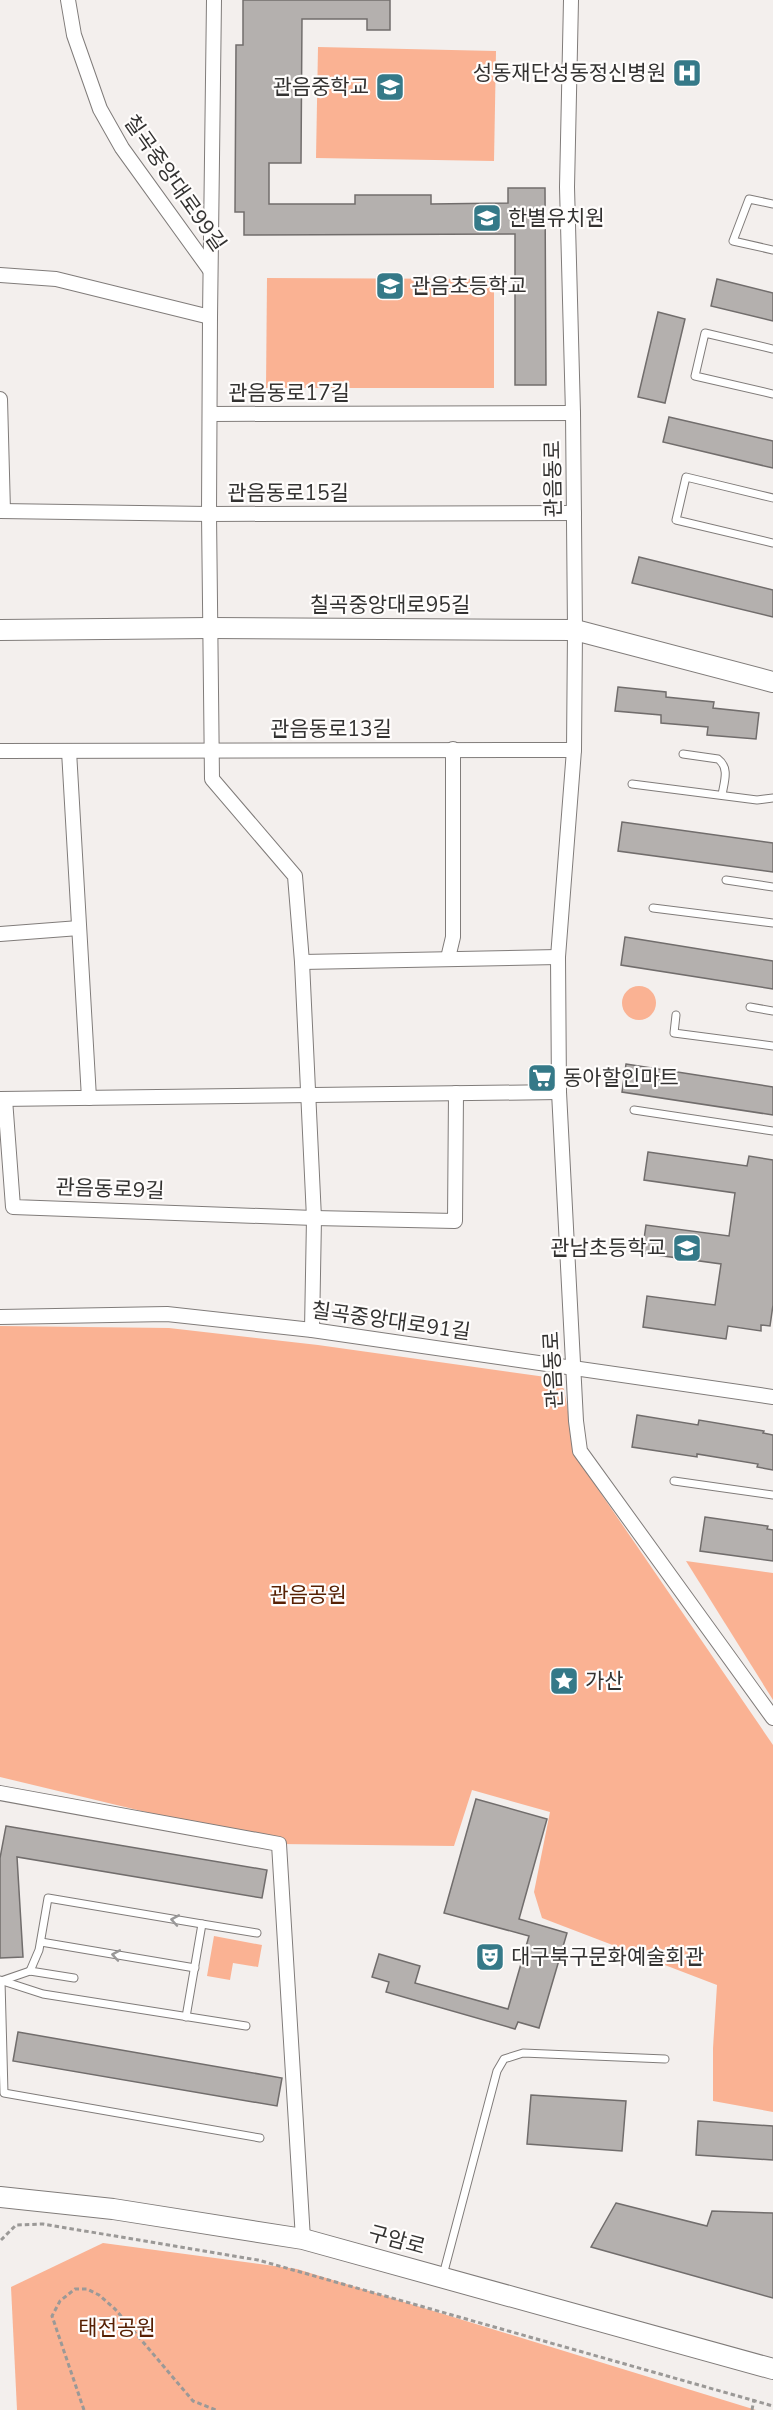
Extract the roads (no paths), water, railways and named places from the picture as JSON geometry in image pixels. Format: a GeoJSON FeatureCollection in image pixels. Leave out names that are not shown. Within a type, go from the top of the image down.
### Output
{"type":"FeatureCollection","features":[{"type":"Feature","properties":{"kind":"main road","name":"칠곡중앙대로95길"},"geometry":{"type":"LineString","coordinates":[[0,630],[210,628],[575,630],[773,682]]}},
{"type":"Feature","properties":{"kind":"main road","name":"구암로"},"geometry":{"type":"LineString","coordinates":[[0,2197],[113,2209],[303,2240],[773,2368]]}},
{"type":"Feature","properties":{"kind":"street","name":"칠곡중앙대로99길"},"geometry":{"type":"LineString","coordinates":[[68,0],[74,35],[100,109],[122,148],[210,270]]}},
{"type":"Feature","properties":{"kind":"street","name":"칠곡중앙대로99길"},"geometry":{"type":"LineString","coordinates":[[210,270],[214,0]]}},
{"type":"Feature","properties":{"kind":"street","name":"관음동로"},"geometry":{"type":"LineString","coordinates":[[571,0],[567,187],[573,412],[574,750],[558,957],[559,1092],[573,1369],[580,1451],[773,1718]]}},
{"type":"Feature","properties":{"kind":"street","name":"관음동로17길"},"geometry":{"type":"LineString","coordinates":[[210,270],[210,414],[573,412]]}},
{"type":"Feature","properties":{"kind":"street"},"geometry":{"type":"LineString","coordinates":[[0,275],[56,279],[210,317]]}},
{"type":"Feature","properties":{"kind":"street","name":"관음동로15길"},"geometry":{"type":"LineString","coordinates":[[0,399],[1,511],[209,514],[574,513]]}},
{"type":"Feature","properties":{"kind":"street"},"geometry":{"type":"LineString","coordinates":[[210,414],[210,751],[212,779],[295,876],[303,962],[314,1218],[312,1330]]}},
{"type":"Feature","properties":{"kind":"street"},"geometry":{"type":"LineString","coordinates":[[448,958],[453,937],[453,749]]}},
{"type":"Feature","properties":{"kind":"street","name":"관음동로13길"},"geometry":{"type":"LineString","coordinates":[[0,751],[574,750]]}},
{"type":"Feature","properties":{"kind":"street"},"geometry":{"type":"LineString","coordinates":[[69,751],[89,1098]]}},
{"type":"Feature","properties":{"kind":"street"},"geometry":{"type":"LineString","coordinates":[[0,934],[79,928]]}},
{"type":"Feature","properties":{"kind":"street"},"geometry":{"type":"LineString","coordinates":[[303,962],[558,957]]}},
{"type":"Feature","properties":{"kind":"street","name":"관음동로9길"},"geometry":{"type":"LineString","coordinates":[[456,1093],[455,1221],[13,1207],[2,1099],[456,1093],[559,1092]]}},
{"type":"Feature","properties":{"kind":"street","name":"칠곡중앙대로91길"},"geometry":{"type":"LineString","coordinates":[[0,1317],[167,1314],[312,1330],[773,1397]]}},
{"type":"Feature","properties":{"kind":"street"},"geometry":{"type":"LineString","coordinates":[[0,1793],[279,1844],[303,2240]]}},
{"type":"Feature","properties":{"kind":"lane"},"geometry":{"type":"LineString","coordinates":[[773,204],[748,199],[733,241],[773,250]]}},
{"type":"Feature","properties":{"kind":"lane"},"geometry":{"type":"LineString","coordinates":[[773,349],[705,333],[695,376],[773,394]]}},
{"type":"Feature","properties":{"kind":"lane"},"geometry":{"type":"LineString","coordinates":[[773,498],[686,477],[676,520],[773,543]]}},
{"type":"Feature","properties":{"kind":"lane"},"geometry":{"type":"LineString","coordinates":[[682,754],[718,759],[723,763],[726,768],[722,795]]}},
{"type":"Feature","properties":{"kind":"lane"},"geometry":{"type":"LineString","coordinates":[[632,784],[757,800],[773,798]]}},
{"type":"Feature","properties":{"kind":"lane"},"geometry":{"type":"LineString","coordinates":[[726,880],[773,887]]}},
{"type":"Feature","properties":{"kind":"lane"},"geometry":{"type":"LineString","coordinates":[[653,908],[773,923]]}},
{"type":"Feature","properties":{"kind":"lane"},"geometry":{"type":"LineString","coordinates":[[750,1007],[773,1011]]}},
{"type":"Feature","properties":{"kind":"lane"},"geometry":{"type":"LineString","coordinates":[[676,1015],[674,1033],[773,1046]]}},
{"type":"Feature","properties":{"kind":"lane"},"geometry":{"type":"LineString","coordinates":[[634,1110],[773,1131]]}},
{"type":"Feature","properties":{"kind":"lane"},"geometry":{"type":"LineString","coordinates":[[674,1481],[773,1495]]}},
{"type":"Feature","properties":{"kind":"lane"},"geometry":{"type":"LineString","coordinates":[[30,1971],[41,1942],[48,1899],[257,1933]]}},
{"type":"Feature","properties":{"kind":"lane"},"geometry":{"type":"LineString","coordinates":[[186,2017],[202,1924]]}},
{"type":"Feature","properties":{"kind":"lane"},"geometry":{"type":"LineString","coordinates":[[41,1942],[195,1968]]}},
{"type":"Feature","properties":{"kind":"lane"},"geometry":{"type":"LineString","coordinates":[[0,1981],[30,1971],[74,1978]]}},
{"type":"Feature","properties":{"kind":"lane"},"geometry":{"type":"LineString","coordinates":[[0,1981],[43,1994],[246,2026]]}},
{"type":"Feature","properties":{"kind":"lane"},"geometry":{"type":"LineString","coordinates":[[0,1981],[4,2093],[260,2138]]}},
{"type":"Feature","properties":{"kind":"lane"},"geometry":{"type":"LineString","coordinates":[[442,2277],[497,2072],[504,2060],[523,2053],[665,2059]]}},
{"type":"Feature","properties":{"kind":"place","name":"성동재단성동정신병원"},"geometry":{"type":"Point","coordinates":[687,73]}},
{"type":"Feature","properties":{"kind":"place","name":"관음중학교"},"geometry":{"type":"Point","coordinates":[390,87]}},
{"type":"Feature","properties":{"kind":"place","name":"한별유치원"},"geometry":{"type":"Point","coordinates":[487,218]}},
{"type":"Feature","properties":{"kind":"place","name":"관음초등학교"},"geometry":{"type":"Point","coordinates":[390,286]}},
{"type":"Feature","properties":{"kind":"place","name":"동아할인마트"},"geometry":{"type":"Point","coordinates":[542,1078]}},
{"type":"Feature","properties":{"kind":"place","name":"관남초등학교"},"geometry":{"type":"Point","coordinates":[687,1248]}},
{"type":"Feature","properties":{"kind":"place","name":"가산"},"geometry":{"type":"Point","coordinates":[564,1681]}},
{"type":"Feature","properties":{"kind":"place","name":"대구북구문화예술회관"},"geometry":{"type":"Point","coordinates":[490,1957]}},
{"type":"Feature","properties":{"kind":"park label","name":"관음공원"},"geometry":{"type":"Point","coordinates":[308,1595]}},
{"type":"Feature","properties":{"kind":"park label","name":"태전공원"},"geometry":{"type":"Point","coordinates":[117,2328]}}]}
